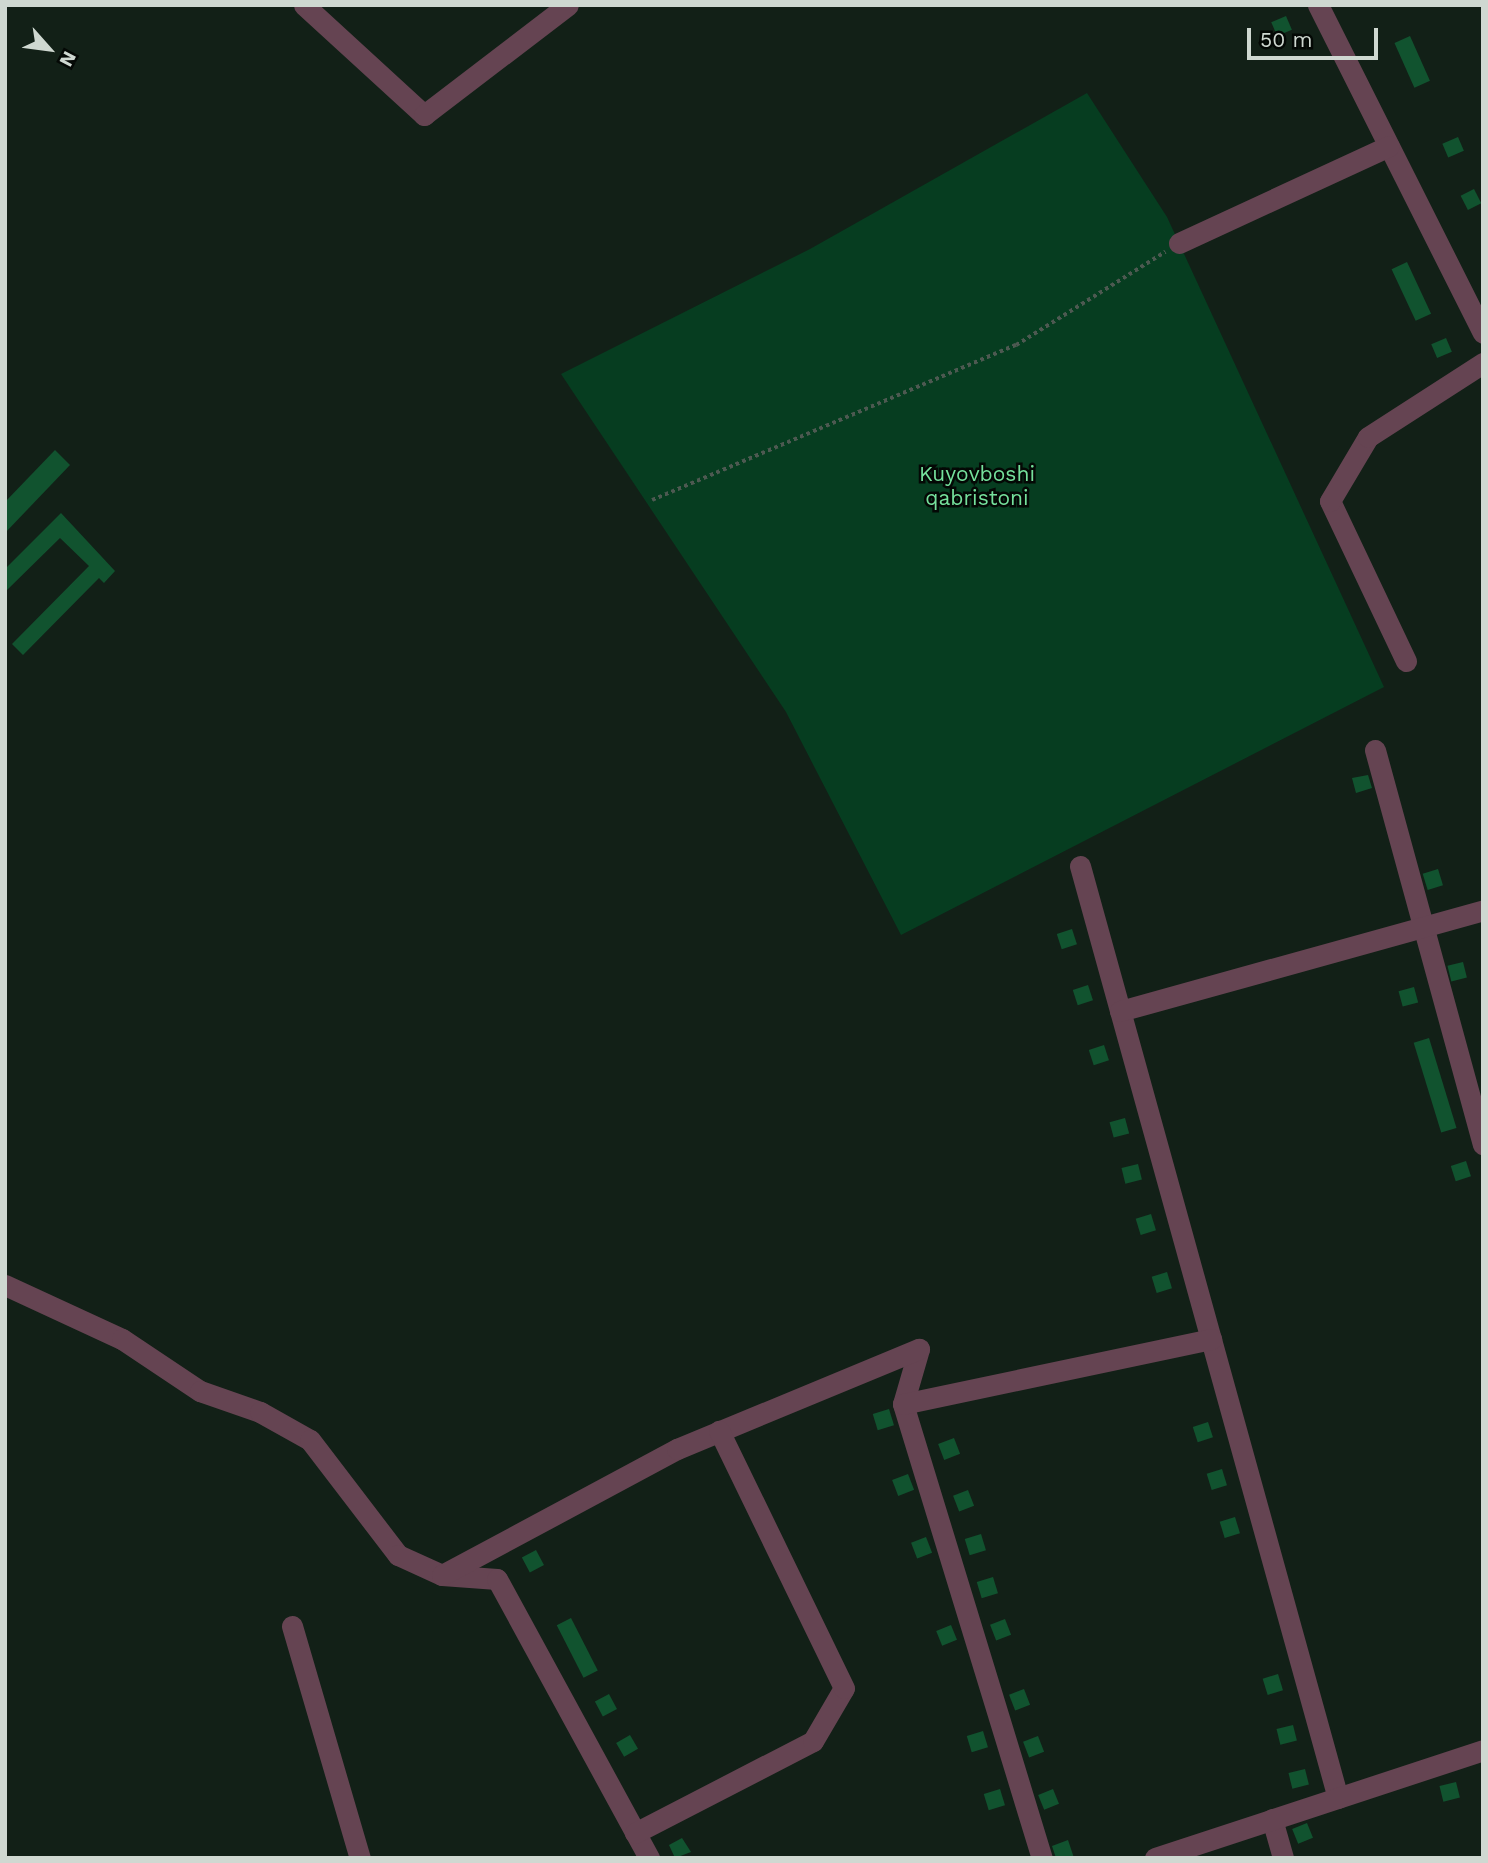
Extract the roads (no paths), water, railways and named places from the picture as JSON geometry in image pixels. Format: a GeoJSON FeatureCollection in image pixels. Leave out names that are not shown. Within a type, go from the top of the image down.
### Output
{"type":"FeatureCollection","features":[{"type":"Feature","properties":{"kind":"street"},"geometry":{"type":"LineString","coordinates":[[304,5],[424,115],[568,5]]}},
{"type":"Feature","properties":{"kind":"street"},"geometry":{"type":"LineString","coordinates":[[1318,5],[1483,333]]}},
{"type":"Feature","properties":{"kind":"street"},"geometry":{"type":"LineString","coordinates":[[1179,243],[1389,146]]}},
{"type":"Feature","properties":{"kind":"street"},"geometry":{"type":"LineString","coordinates":[[1406,661],[1330,501],[1368,437],[1483,363]]}},
{"type":"Feature","properties":{"kind":"street"},"geometry":{"type":"LineString","coordinates":[[1375,750],[1483,1144]]}},
{"type":"Feature","properties":{"kind":"street"},"geometry":{"type":"LineString","coordinates":[[1080,866],[1338,1797]]}},
{"type":"Feature","properties":{"kind":"street"},"geometry":{"type":"LineString","coordinates":[[1120,1011],[1424,930],[1483,910]]}},
{"type":"Feature","properties":{"kind":"street"},"geometry":{"type":"LineString","coordinates":[[5,1285],[122,1339],[200,1391],[260,1412],[310,1440],[398,1555],[442,1576],[497,1579],[649,1858]]}},
{"type":"Feature","properties":{"kind":"street"},"geometry":{"type":"LineString","coordinates":[[903,1404],[1211,1339]]}},
{"type":"Feature","properties":{"kind":"street"},"geometry":{"type":"LineString","coordinates":[[442,1576],[719,1432],[919,1349],[903,1404],[1042,1858]]}},
{"type":"Feature","properties":{"kind":"street"},"geometry":{"type":"LineString","coordinates":[[635,1833],[813,1741],[844,1688],[810,1607],[719,1432]]}},
{"type":"Feature","properties":{"kind":"street"},"geometry":{"type":"LineString","coordinates":[[292,1626],[360,1858]]}},
{"type":"Feature","properties":{"kind":"street"},"geometry":{"type":"LineString","coordinates":[[1154,1858],[1483,1750]]}},
{"type":"Feature","properties":{"kind":"street"},"geometry":{"type":"LineString","coordinates":[[1272,1819],[1283,1858]]}},
{"type":"Feature","properties":{"kind":"park label","name":"Kuyovboshi qabristoni"},"geometry":{"type":"Point","coordinates":[977,486]}}]}
